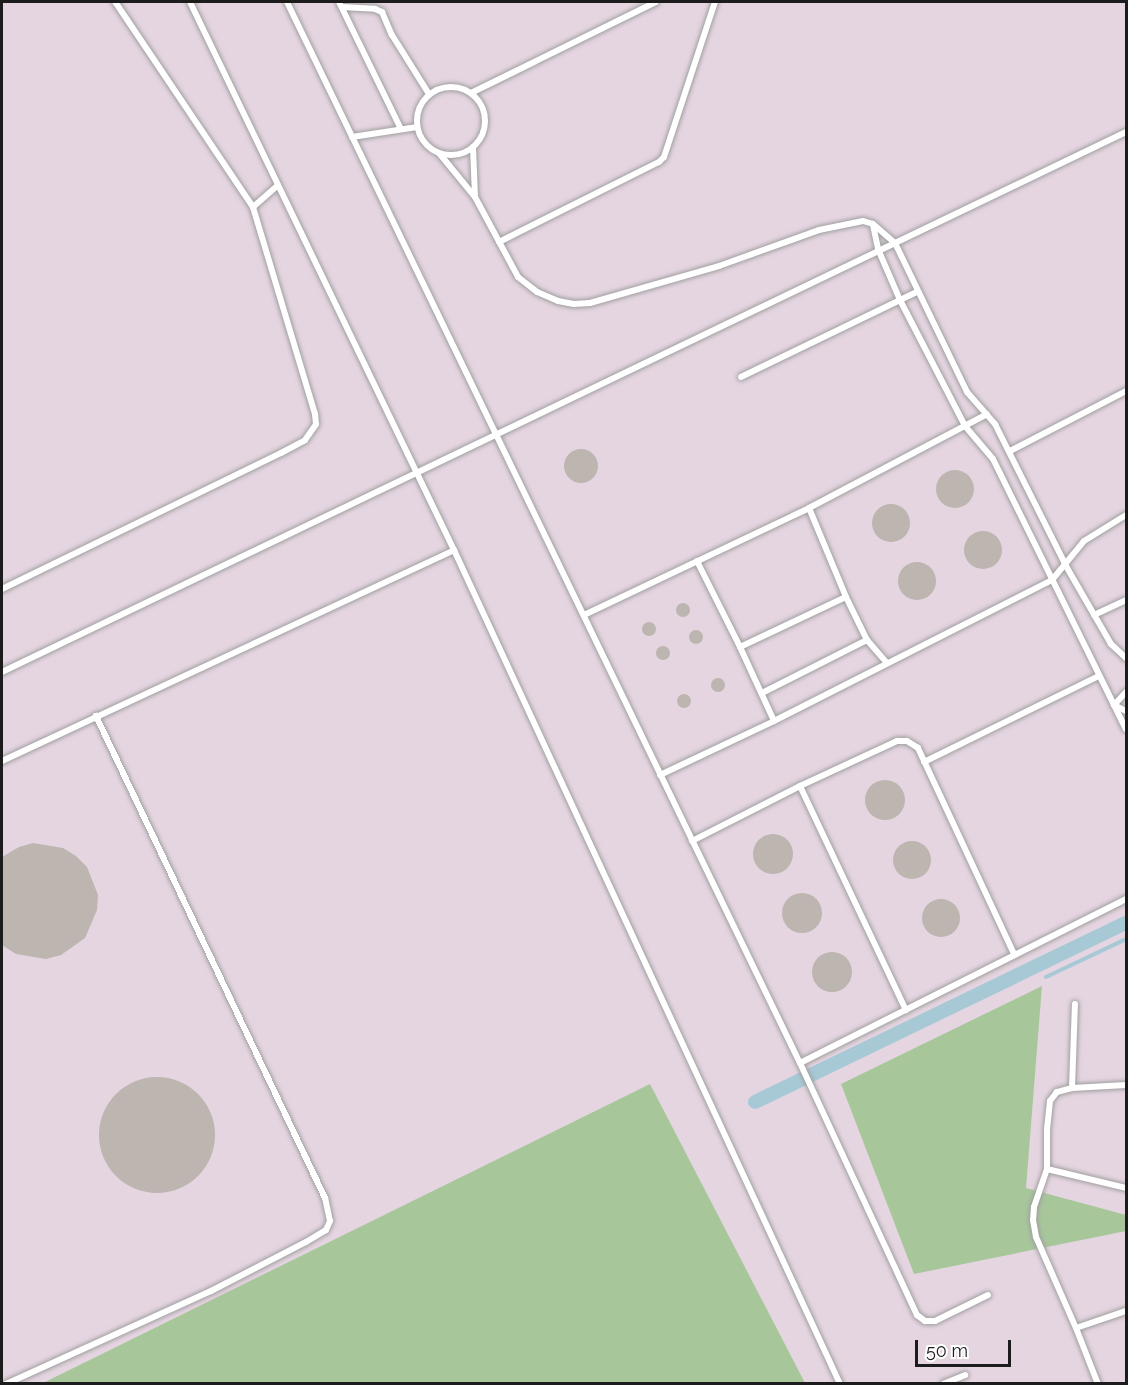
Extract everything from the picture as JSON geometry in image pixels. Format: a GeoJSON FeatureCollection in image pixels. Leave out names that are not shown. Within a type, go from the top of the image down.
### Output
{"type":"FeatureCollection","features":[{"type":"Feature","properties":{"kind":"lane"},"geometry":{"type":"LineString","coordinates":[[2,589],[281,453],[312,433],[316,424],[315,414],[253,207],[115,2]]}},
{"type":"Feature","properties":{"kind":"lane"},"geometry":{"type":"LineString","coordinates":[[190,2],[454,550],[840,1383]]}},
{"type":"Feature","properties":{"kind":"lane"},"geometry":{"type":"LineString","coordinates":[[287,2],[800,1063],[917,1315],[925,1321],[935,1321],[988,1294]]}},
{"type":"Feature","properties":{"kind":"lane"},"geometry":{"type":"LineString","coordinates":[[471,93],[656,2]]}},
{"type":"Feature","properties":{"kind":"lane"},"geometry":{"type":"LineString","coordinates":[[499,242],[653,166],[664,157],[715,2]]}},
{"type":"Feature","properties":{"kind":"lane"},"geometry":{"type":"LineString","coordinates":[[340,4],[401,129]]}},
{"type":"Feature","properties":{"kind":"lane"},"geometry":{"type":"LineString","coordinates":[[340,4],[382,12],[392,35],[429,94]]}},
{"type":"Feature","properties":{"kind":"lane"},"geometry":{"type":"LineString","coordinates":[[439,153],[457,155],[473,147],[479,141],[486,124],[483,106],[463,88],[445,87],[429,94],[419,109],[417,127],[425,143],[439,153],[475,197],[518,277],[537,292],[558,301],[574,304],[600,301],[720,266],[819,230],[863,221],[873,224],[895,243],[967,392],[987,414],[1010,451],[1066,566],[1111,644],[1126,658]]}},
{"type":"Feature","properties":{"kind":"lane"},"geometry":{"type":"LineString","coordinates":[[352,137],[417,127]]}},
{"type":"Feature","properties":{"kind":"lane"},"geometry":{"type":"LineString","coordinates":[[2,672],[878,249],[895,243],[1126,132]]}},
{"type":"Feature","properties":{"kind":"lane"},"geometry":{"type":"LineString","coordinates":[[473,147],[475,197]]}},
{"type":"Feature","properties":{"kind":"lane"},"geometry":{"type":"LineString","coordinates":[[253,207],[278,185]]}},
{"type":"Feature","properties":{"kind":"lane"},"geometry":{"type":"LineString","coordinates":[[873,224],[878,249],[900,300],[964,426],[993,459],[1126,729]]}},
{"type":"Feature","properties":{"kind":"lane"},"geometry":{"type":"LineString","coordinates":[[741,377],[917,292]]}},
{"type":"Feature","properties":{"kind":"lane"},"geometry":{"type":"LineString","coordinates":[[1010,451],[1126,391]]}},
{"type":"Feature","properties":{"kind":"lane"},"geometry":{"type":"LineString","coordinates":[[584,615],[809,508],[987,414]]}},
{"type":"Feature","properties":{"kind":"lane"},"geometry":{"type":"LineString","coordinates":[[809,508],[846,597],[867,640],[887,663]]}},
{"type":"Feature","properties":{"kind":"lane"},"geometry":{"type":"LineString","coordinates":[[660,775],[774,721],[1052,580],[1066,566],[1084,541],[1126,515]]}},
{"type":"Feature","properties":{"kind":"lane"},"geometry":{"type":"LineString","coordinates":[[2,761],[454,550]]}},
{"type":"Feature","properties":{"kind":"lane"},"geometry":{"type":"LineString","coordinates":[[697,561],[774,721]]}},
{"type":"Feature","properties":{"kind":"lane"},"geometry":{"type":"LineString","coordinates":[[740,647],[846,597]]}},
{"type":"Feature","properties":{"kind":"lane"},"geometry":{"type":"LineString","coordinates":[[1094,615],[1126,600]]}},
{"type":"Feature","properties":{"kind":"lane"},"geometry":{"type":"LineString","coordinates":[[762,693],[867,640]]}},
{"type":"Feature","properties":{"kind":"lane"},"geometry":{"type":"LineString","coordinates":[[924,762],[1099,676]]}},
{"type":"Feature","properties":{"kind":"lane"},"geometry":{"type":"LineString","coordinates":[[1114,705],[1126,692]]}},
{"type":"Feature","properties":{"kind":"lane"},"geometry":{"type":"LineString","coordinates":[[1114,705],[1126,711]]}},
{"type":"Feature","properties":{"kind":"lane"},"geometry":{"type":"LineString","coordinates":[[6,1383],[211,1291],[306,1242],[326,1230],[330,1221],[324,1198],[96,716]]}},
{"type":"Feature","properties":{"kind":"lane"},"geometry":{"type":"LineString","coordinates":[[692,842],[800,786],[897,741],[914,744],[1014,954]]}},
{"type":"Feature","properties":{"kind":"lane"},"geometry":{"type":"LineString","coordinates":[[800,786],[906,1010]]}},
{"type":"Feature","properties":{"kind":"lane"},"geometry":{"type":"LineString","coordinates":[[800,1063],[1126,899]]}},
{"type":"Feature","properties":{"kind":"lane"},"geometry":{"type":"LineString","coordinates":[[1072,1088],[1076,1004]]}},
{"type":"Feature","properties":{"kind":"lane"},"geometry":{"type":"LineString","coordinates":[[1098,1383],[1036,1237],[1033,1221],[1034,1207],[1047,1168],[1050,1101],[1057,1092],[1072,1088],[1126,1085]]}},
{"type":"Feature","properties":{"kind":"lane"},"geometry":{"type":"LineString","coordinates":[[1047,1168],[1126,1188]]}},
{"type":"Feature","properties":{"kind":"lane"},"geometry":{"type":"LineString","coordinates":[[1076,1328],[1126,1311]]}},
{"type":"Feature","properties":{"kind":"lane"},"geometry":{"type":"LineString","coordinates":[[943,1383],[965,1375]]}},
{"type":"Feature","properties":{"kind":"shaded area"},"geometry":{"type":"Polygon","coordinates":[[[2,2],[1126,2],[1126,1383],[2,1383],[2,2]]]}},
{"type":"Feature","properties":{"kind":"green space"},"geometry":{"type":"Polygon","coordinates":[[[1042,986],[1026,1188],[1126,1215],[1126,1231],[914,1274],[841,1084],[1042,986]]]}},
{"type":"Feature","properties":{"kind":"green space"},"geometry":{"type":"Polygon","coordinates":[[[650,1084],[805,1383],[43,1383],[650,1084]]]}},
{"type":"Feature","properties":{"kind":"building"},"geometry":{"type":"Polygon","coordinates":[[[581,449],[593,454],[598,466],[593,478],[581,483],[569,478],[564,466],[569,454],[581,449]]]}},
{"type":"Feature","properties":{"kind":"building"},"geometry":{"type":"Polygon","coordinates":[[[955,470],[968,476],[974,489],[968,502],[955,508],[942,502],[936,489],[942,476],[955,470]]]}},
{"type":"Feature","properties":{"kind":"building"},"geometry":{"type":"Polygon","coordinates":[[[891,504],[904,510],[910,523],[904,536],[891,542],[878,536],[872,523],[878,510],[891,504]]]}},
{"type":"Feature","properties":{"kind":"building"},"geometry":{"type":"Polygon","coordinates":[[[983,531],[996,537],[1002,550],[996,563],[983,569],[970,563],[964,550],[970,537],[983,531]]]}},
{"type":"Feature","properties":{"kind":"building"},"geometry":{"type":"Polygon","coordinates":[[[917,562],[930,568],[936,581],[930,594],[917,600],[904,594],[898,581],[904,568],[917,562]]]}},
{"type":"Feature","properties":{"kind":"building"},"geometry":{"type":"Polygon","coordinates":[[[680,603],[686,603],[690,610],[686,617],[680,617],[676,613],[676,607],[680,603]]]}},
{"type":"Feature","properties":{"kind":"building"},"geometry":{"type":"Polygon","coordinates":[[[646,622],[652,622],[656,629],[652,636],[646,636],[642,632],[642,626],[646,622]]]}},
{"type":"Feature","properties":{"kind":"building"},"geometry":{"type":"Polygon","coordinates":[[[693,630],[699,630],[703,637],[699,644],[693,644],[689,640],[689,634],[693,630]]]}},
{"type":"Feature","properties":{"kind":"building"},"geometry":{"type":"Polygon","coordinates":[[[660,646],[666,646],[670,653],[666,660],[660,660],[656,656],[656,650],[660,646]]]}},
{"type":"Feature","properties":{"kind":"building"},"geometry":{"type":"Polygon","coordinates":[[[715,678],[721,678],[725,685],[721,692],[715,692],[711,688],[711,682],[715,678]]]}},
{"type":"Feature","properties":{"kind":"building"},"geometry":{"type":"Polygon","coordinates":[[[681,694],[687,694],[691,701],[687,708],[681,708],[677,704],[677,698],[681,694]]]}},
{"type":"Feature","properties":{"kind":"building"},"geometry":{"type":"Polygon","coordinates":[[[885,780],[899,786],[905,800],[899,814],[885,820],[871,814],[865,800],[871,786],[885,780]]]}},
{"type":"Feature","properties":{"kind":"building"},"geometry":{"type":"Polygon","coordinates":[[[773,834],[787,840],[793,854],[787,868],[773,874],[759,868],[753,854],[759,840],[773,834]]]}},
{"type":"Feature","properties":{"kind":"building"},"geometry":{"type":"Polygon","coordinates":[[[912,841],[926,846],[931,860],[926,874],[912,879],[898,874],[893,860],[898,846],[912,841]]]}},
{"type":"Feature","properties":{"kind":"building"},"geometry":{"type":"Polygon","coordinates":[[[33,843],[63,848],[76,856],[87,867],[98,895],[97,910],[85,938],[61,955],[46,959],[16,954],[2,945],[2,857],[19,847],[33,843]]]}},
{"type":"Feature","properties":{"kind":"building"},"geometry":{"type":"Polygon","coordinates":[[[802,893],[816,899],[822,913],[816,927],[802,933],[788,927],[782,913],[788,899],[802,893]]]}},
{"type":"Feature","properties":{"kind":"building"},"geometry":{"type":"Polygon","coordinates":[[[941,899],[955,904],[960,918],[955,932],[941,937],[927,932],[922,918],[927,904],[941,899]]]}},
{"type":"Feature","properties":{"kind":"building"},"geometry":{"type":"Polygon","coordinates":[[[832,952],[846,958],[852,972],[846,986],[832,992],[818,986],[812,972],[818,958],[832,952]]]}},
{"type":"Feature","properties":{"kind":"building"},"geometry":{"type":"Polygon","coordinates":[[[157,1077],[179,1081],[198,1094],[211,1113],[215,1135],[211,1157],[198,1176],[179,1189],[157,1193],[135,1189],[116,1176],[103,1157],[99,1135],[103,1113],[116,1094],[135,1081],[157,1077]]]}},
{"type":"Feature","properties":{"kind":"waterway"},"geometry":{"type":"LineString","coordinates":[[755,1102],[1126,923]]}},
{"type":"Feature","properties":{"kind":"waterway"},"geometry":{"type":"LineString","coordinates":[[1046,977],[1126,939]]}}]}
